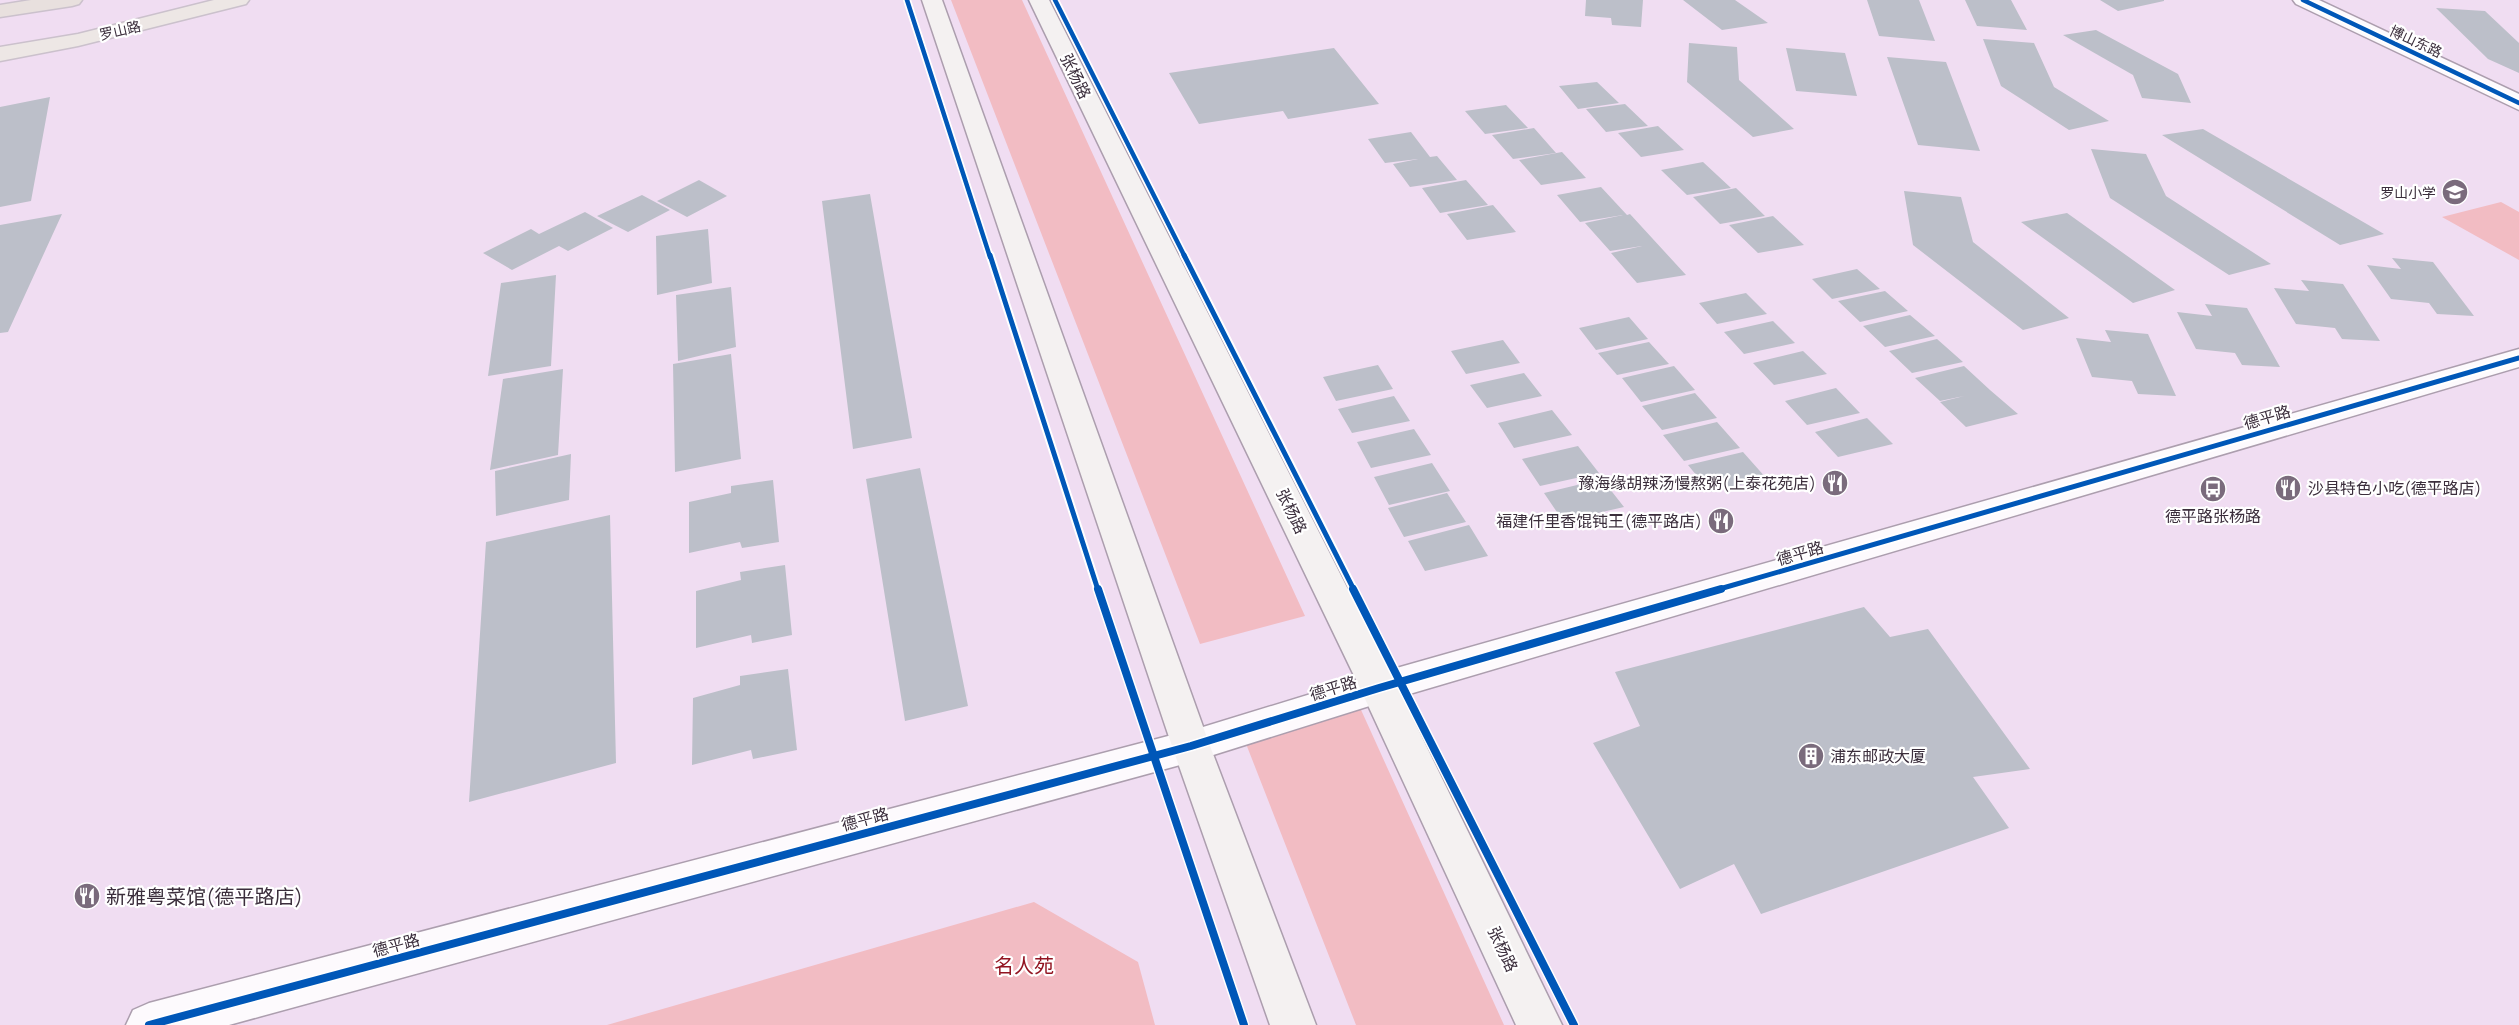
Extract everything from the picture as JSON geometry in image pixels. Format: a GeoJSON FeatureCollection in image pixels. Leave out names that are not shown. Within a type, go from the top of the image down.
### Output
{"type":"FeatureCollection","features":[{"type":"Feature","properties":{"kind":"highway"},"geometry":{"type":"LineString","coordinates":[[0,11],[72,0]]}},
{"type":"Feature","properties":{"kind":"main road","name":"罗山路"},"geometry":{"type":"LineString","coordinates":[[0,54],[78,40],[239,0]]}},
{"type":"Feature","properties":{"kind":"main road"},"geometry":{"type":"LineString","coordinates":[[932,0],[1191,746],[1293,1025]]}},
{"type":"Feature","properties":{"kind":"main road","name":"张杨路"},"geometry":{"type":"LineString","coordinates":[[1039,0],[1379,688],[1539,1025]]}},
{"type":"Feature","properties":{"kind":"street","name":"博山东路"},"geometry":{"type":"LineString","coordinates":[[2303,0],[2519,103]]}},
{"type":"Feature","properties":{"kind":"street","name":"德平路"},"geometry":{"type":"LineString","coordinates":[[149,1025],[1191,746],[1379,688],[2519,358]]}},
{"type":"Feature","properties":{"kind":"green space"},"geometry":{"type":"Polygon","coordinates":[[[951,0],[1022,0],[1305,616],[1200,644],[951,0]]]}},
{"type":"Feature","properties":{"kind":"green space"},"geometry":{"type":"Polygon","coordinates":[[[2501,202],[2519,212],[2519,260],[2442,217],[2501,202]]]}},
{"type":"Feature","properties":{"kind":"green space"},"geometry":{"type":"Polygon","coordinates":[[[1357,701],[1504,1025],[1356,1025],[1241,731],[1357,701]]]}},
{"type":"Feature","properties":{"kind":"green space","name":"名人苑"},"geometry":{"type":"Polygon","coordinates":[[[1034,902],[1138,962],[1155,1025],[607,1025],[1034,902]]]}},
{"type":"Feature","properties":{"kind":"building"},"geometry":{"type":"Polygon","coordinates":[[[1586,0],[1643,0],[1641,27],[1612,25],[1611,18],[1585,16],[1586,0]]]}},
{"type":"Feature","properties":{"kind":"building"},"geometry":{"type":"Polygon","coordinates":[[[1683,0],[1735,0],[1768,23],[1722,30],[1683,0]]]}},
{"type":"Feature","properties":{"kind":"building"},"geometry":{"type":"Polygon","coordinates":[[[1867,0],[1919,0],[1935,41],[1879,36],[1867,0]]]}},
{"type":"Feature","properties":{"kind":"building"},"geometry":{"type":"Polygon","coordinates":[[[1965,0],[2011,0],[2027,30],[1977,26],[1965,0]]]}},
{"type":"Feature","properties":{"kind":"building"},"geometry":{"type":"Polygon","coordinates":[[[2100,0],[2164,0],[2164,1],[2118,11],[2100,0]]]}},
{"type":"Feature","properties":{"kind":"building"},"geometry":{"type":"Polygon","coordinates":[[[2436,8],[2485,11],[2519,43],[2519,73],[2488,59],[2436,8]]]}},
{"type":"Feature","properties":{"kind":"building"},"geometry":{"type":"Polygon","coordinates":[[[2096,30],[2178,74],[2191,103],[2142,98],[2133,75],[2063,35],[2096,30]]]}},
{"type":"Feature","properties":{"kind":"building"},"geometry":{"type":"Polygon","coordinates":[[[1983,39],[2034,43],[2054,87],[2109,121],[2069,130],[2001,86],[1983,39]]]}},
{"type":"Feature","properties":{"kind":"building"},"geometry":{"type":"Polygon","coordinates":[[[1689,43],[1737,47],[1739,80],[1794,129],[1753,137],[1687,82],[1689,43]]]}},
{"type":"Feature","properties":{"kind":"building"},"geometry":{"type":"Polygon","coordinates":[[[1334,48],[1379,104],[1288,119],[1283,111],[1199,124],[1169,73],[1334,48]]]}},
{"type":"Feature","properties":{"kind":"building"},"geometry":{"type":"Polygon","coordinates":[[[1786,48],[1845,53],[1857,96],[1796,91],[1786,48]]]}},
{"type":"Feature","properties":{"kind":"building"},"geometry":{"type":"Polygon","coordinates":[[[1887,57],[1946,62],[1980,151],[1918,145],[1887,57]]]}},
{"type":"Feature","properties":{"kind":"building"},"geometry":{"type":"Polygon","coordinates":[[[1597,82],[1619,103],[1578,109],[1559,86],[1597,82]]]}},
{"type":"Feature","properties":{"kind":"building"},"geometry":{"type":"Polygon","coordinates":[[[50,97],[31,201],[0,207],[0,107],[50,97]]]}},
{"type":"Feature","properties":{"kind":"building"},"geometry":{"type":"Polygon","coordinates":[[[1625,104],[1648,126],[1606,132],[1586,109],[1625,104]]]}},
{"type":"Feature","properties":{"kind":"building"},"geometry":{"type":"Polygon","coordinates":[[[1506,105],[1528,128],[1485,134],[1465,111],[1506,105]]]}},
{"type":"Feature","properties":{"kind":"building"},"geometry":{"type":"Polygon","coordinates":[[[1658,126],[1684,150],[1641,157],[1618,133],[1658,126]]]}},
{"type":"Feature","properties":{"kind":"building"},"geometry":{"type":"Polygon","coordinates":[[[1534,128],[1556,153],[1513,159],[1492,135],[1534,128]]]}},
{"type":"Feature","properties":{"kind":"building"},"geometry":{"type":"Polygon","coordinates":[[[2203,129],[2384,234],[2340,245],[2162,135],[2203,129]]]}},
{"type":"Feature","properties":{"kind":"building"},"geometry":{"type":"Polygon","coordinates":[[[1411,132],[1430,157],[1437,156],[1457,180],[1410,187],[1393,164],[1418,159],[1385,163],[1368,139],[1411,132]]]}},
{"type":"Feature","properties":{"kind":"building"},"geometry":{"type":"Polygon","coordinates":[[[2091,149],[2146,154],[2166,196],[2271,264],[2229,275],[2110,198],[2091,149]]]}},
{"type":"Feature","properties":{"kind":"building"},"geometry":{"type":"Polygon","coordinates":[[[1562,152],[1586,178],[1541,185],[1519,160],[1562,152]]]}},
{"type":"Feature","properties":{"kind":"building"},"geometry":{"type":"Polygon","coordinates":[[[1703,162],[1731,188],[1687,195],[1661,170],[1703,162]]]}},
{"type":"Feature","properties":{"kind":"building"},"geometry":{"type":"Polygon","coordinates":[[[699,180],[727,196],[687,217],[657,201],[699,180]]]}},
{"type":"Feature","properties":{"kind":"building"},"geometry":{"type":"Polygon","coordinates":[[[1466,180],[1488,205],[1440,213],[1422,188],[1466,180]]]}},
{"type":"Feature","properties":{"kind":"building"},"geometry":{"type":"Polygon","coordinates":[[[1601,187],[1627,215],[1630,214],[1686,275],[1637,283],[1611,253],[1642,246],[1610,251],[1585,223],[1623,215],[1580,222],[1557,195],[1601,187]]]}},
{"type":"Feature","properties":{"kind":"building"},"geometry":{"type":"Polygon","coordinates":[[[1736,188],[1765,216],[1720,224],[1693,197],[1736,188]]]}},
{"type":"Feature","properties":{"kind":"building"},"geometry":{"type":"Polygon","coordinates":[[[1904,191],[1961,197],[1973,242],[2069,318],[2023,330],[1913,245],[1904,191]]]}},
{"type":"Feature","properties":{"kind":"building"},"geometry":{"type":"Polygon","coordinates":[[[870,194],[912,438],[853,449],[822,201],[870,194]]]}},
{"type":"Feature","properties":{"kind":"building"},"geometry":{"type":"Polygon","coordinates":[[[642,195],[670,210],[628,232],[597,216],[642,195]]]}},
{"type":"Feature","properties":{"kind":"building"},"geometry":{"type":"Polygon","coordinates":[[[1493,205],[1516,232],[1467,240],[1447,214],[1493,205]]]}},
{"type":"Feature","properties":{"kind":"building"},"geometry":{"type":"Polygon","coordinates":[[[585,212],[613,228],[568,251],[559,246],[512,270],[483,253],[531,229],[539,234],[585,212]]]}},
{"type":"Feature","properties":{"kind":"building"},"geometry":{"type":"Polygon","coordinates":[[[2067,213],[2175,290],[2133,303],[2021,222],[2067,213]]]}},
{"type":"Feature","properties":{"kind":"building"},"geometry":{"type":"Polygon","coordinates":[[[62,214],[8,332],[0,333],[0,225],[62,214]]]}},
{"type":"Feature","properties":{"kind":"building"},"geometry":{"type":"Polygon","coordinates":[[[1773,216],[1804,245],[1758,253],[1729,225],[1773,216]]]}},
{"type":"Feature","properties":{"kind":"building"},"geometry":{"type":"Polygon","coordinates":[[[708,229],[712,283],[657,295],[656,236],[708,229]]]}},
{"type":"Feature","properties":{"kind":"building"},"geometry":{"type":"Polygon","coordinates":[[[2392,258],[2433,262],[2474,316],[2437,314],[2429,303],[2391,299],[2367,265],[2401,269],[2392,258]]]}},
{"type":"Feature","properties":{"kind":"building"},"geometry":{"type":"Polygon","coordinates":[[[1857,269],[1880,289],[1832,299],[1812,279],[1857,269]]]}},
{"type":"Feature","properties":{"kind":"building"},"geometry":{"type":"Polygon","coordinates":[[[556,275],[551,366],[488,376],[501,283],[556,275]]]}},
{"type":"Feature","properties":{"kind":"building"},"geometry":{"type":"Polygon","coordinates":[[[2301,280],[2343,284],[2380,341],[2342,339],[2335,328],[2296,324],[2274,288],[2309,291],[2301,280]]]}},
{"type":"Feature","properties":{"kind":"building"},"geometry":{"type":"Polygon","coordinates":[[[731,287],[736,347],[678,361],[676,295],[731,287]]]}},
{"type":"Feature","properties":{"kind":"building"},"geometry":{"type":"Polygon","coordinates":[[[1885,291],[1908,311],[1860,322],[1838,301],[1885,291]]]}},
{"type":"Feature","properties":{"kind":"building"},"geometry":{"type":"Polygon","coordinates":[[[1746,293],[1767,314],[1717,324],[1699,303],[1746,293]]]}},
{"type":"Feature","properties":{"kind":"building"},"geometry":{"type":"Polygon","coordinates":[[[2205,304],[2247,308],[2280,367],[2242,365],[2235,353],[2196,349],[2177,312],[2212,316],[2205,304]]]}},
{"type":"Feature","properties":{"kind":"building"},"geometry":{"type":"Polygon","coordinates":[[[1910,315],[1935,336],[1885,347],[1863,326],[1910,315]]]}},
{"type":"Feature","properties":{"kind":"building"},"geometry":{"type":"Polygon","coordinates":[[[1629,317],[1648,339],[1596,350],[1579,328],[1629,317]]]}},
{"type":"Feature","properties":{"kind":"building"},"geometry":{"type":"Polygon","coordinates":[[[1773,321],[1795,343],[1744,354],[1724,332],[1773,321]]]}},
{"type":"Feature","properties":{"kind":"building"},"geometry":{"type":"Polygon","coordinates":[[[2105,330],[2148,334],[2176,396],[2138,394],[2132,381],[2092,377],[2076,338],[2111,342],[2105,330]]]}},
{"type":"Feature","properties":{"kind":"building"},"geometry":{"type":"Polygon","coordinates":[[[1937,339],[1963,362],[1912,373],[1889,351],[1937,339]]]}},
{"type":"Feature","properties":{"kind":"building"},"geometry":{"type":"Polygon","coordinates":[[[1503,340],[1520,363],[1466,374],[1451,351],[1503,340]]]}},
{"type":"Feature","properties":{"kind":"building"},"geometry":{"type":"Polygon","coordinates":[[[1649,342],[1669,364],[1617,375],[1598,353],[1649,342]]]}},
{"type":"Feature","properties":{"kind":"building"},"geometry":{"type":"Polygon","coordinates":[[[1803,351],[1827,374],[1774,385],[1753,363],[1803,351]]]}},
{"type":"Feature","properties":{"kind":"building"},"geometry":{"type":"Polygon","coordinates":[[[731,354],[741,459],[675,472],[673,364],[731,354]]]}},
{"type":"Feature","properties":{"kind":"building"},"geometry":{"type":"Polygon","coordinates":[[[1378,365],[1393,389],[1336,401],[1323,377],[1378,365]]]}},
{"type":"Feature","properties":{"kind":"building"},"geometry":{"type":"Polygon","coordinates":[[[1674,366],[1695,390],[1641,402],[1622,378],[1674,366]]]}},
{"type":"Feature","properties":{"kind":"building"},"geometry":{"type":"Polygon","coordinates":[[[1964,366],[2018,414],[1966,427],[1940,402],[1964,396],[1940,401],[1915,378],[1964,366]]]}},
{"type":"Feature","properties":{"kind":"building"},"geometry":{"type":"Polygon","coordinates":[[[563,369],[558,455],[490,470],[503,379],[563,369]]]}},
{"type":"Feature","properties":{"kind":"building"},"geometry":{"type":"Polygon","coordinates":[[[1524,373],[1542,396],[1487,408],[1470,385],[1524,373]]]}},
{"type":"Feature","properties":{"kind":"building"},"geometry":{"type":"Polygon","coordinates":[[[1836,388],[1860,413],[1807,425],[1785,401],[1836,388]]]}},
{"type":"Feature","properties":{"kind":"building"},"geometry":{"type":"Polygon","coordinates":[[[1695,393],[1717,418],[1662,430],[1642,406],[1695,393]]]}},
{"type":"Feature","properties":{"kind":"building"},"geometry":{"type":"Polygon","coordinates":[[[1394,396],[1410,421],[1352,433],[1338,409],[1394,396]]]}},
{"type":"Feature","properties":{"kind":"building"},"geometry":{"type":"Polygon","coordinates":[[[1552,410],[1572,435],[1514,448],[1498,423],[1552,410]]]}},
{"type":"Feature","properties":{"kind":"building"},"geometry":{"type":"Polygon","coordinates":[[[1867,418],[1893,444],[1838,457],[1815,432],[1867,418]]]}},
{"type":"Feature","properties":{"kind":"building"},"geometry":{"type":"Polygon","coordinates":[[[1717,422],[1740,448],[1684,461],[1663,435],[1717,422]]]}},
{"type":"Feature","properties":{"kind":"building"},"geometry":{"type":"Polygon","coordinates":[[[1414,429],[1431,455],[1371,468],[1357,442],[1414,429]]]}},
{"type":"Feature","properties":{"kind":"building"},"geometry":{"type":"Polygon","coordinates":[[[1578,446],[1599,473],[1540,486],[1522,459],[1578,446]]]}},
{"type":"Feature","properties":{"kind":"building"},"geometry":{"type":"Polygon","coordinates":[[[1743,452],[1767,479],[1710,492],[1688,465],[1743,452]]]}},
{"type":"Feature","properties":{"kind":"building"},"geometry":{"type":"Polygon","coordinates":[[[571,454],[569,500],[496,516],[495,471],[571,454]]]}},
{"type":"Feature","properties":{"kind":"building"},"geometry":{"type":"Polygon","coordinates":[[[1432,463],[1450,491],[1389,505],[1374,477],[1432,463]]]}},
{"type":"Feature","properties":{"kind":"building"},"geometry":{"type":"Polygon","coordinates":[[[920,468],[968,706],[905,721],[866,479],[920,468]]]}},
{"type":"Feature","properties":{"kind":"building"},"geometry":{"type":"Polygon","coordinates":[[[1602,479],[1624,507],[1563,521],[1544,493],[1602,479]]]}},
{"type":"Feature","properties":{"kind":"building"},"geometry":{"type":"Polygon","coordinates":[[[773,480],[779,542],[742,548],[740,542],[689,553],[689,502],[731,493],[731,486],[773,480]]]}},
{"type":"Feature","properties":{"kind":"building"},"geometry":{"type":"Polygon","coordinates":[[[1447,493],[1466,522],[1404,537],[1388,508],[1447,493]]]}},
{"type":"Feature","properties":{"kind":"building"},"geometry":{"type":"Polygon","coordinates":[[[610,515],[616,763],[469,802],[486,542],[610,515]]]}},
{"type":"Feature","properties":{"kind":"building"},"geometry":{"type":"Polygon","coordinates":[[[1469,525],[1488,556],[1425,571],[1408,541],[1469,525]]]}},
{"type":"Feature","properties":{"kind":"building"},"geometry":{"type":"Polygon","coordinates":[[[785,565],[792,635],[752,643],[751,635],[696,648],[696,591],[741,580],[740,572],[785,565]]]}},
{"type":"Feature","properties":{"kind":"building","name":"浦东邮政大厦"},"geometry":{"type":"Polygon","coordinates":[[[1864,607],[1890,637],[1928,629],[2030,769],[1973,777],[2009,828],[1761,914],[1734,864],[1680,889],[1593,743],[1640,726],[1615,672],[1864,607]]]}},
{"type":"Feature","properties":{"kind":"building"},"geometry":{"type":"Polygon","coordinates":[[[788,669],[797,750],[753,759],[751,750],[692,765],[693,698],[740,685],[740,676],[788,669]]]}},
{"type":"Feature","properties":{"kind":"cycle path"},"geometry":{"type":"LineString","coordinates":[[907,0],[1152,756],[1244,1025]]}},
{"type":"Feature","properties":{"kind":"cycle path"},"geometry":{"type":"LineString","coordinates":[[1055,0],[1574,1025]]}},
{"type":"Feature","properties":{"kind":"cycle path"},"geometry":{"type":"LineString","coordinates":[[2303,0],[2519,103]]}},
{"type":"Feature","properties":{"kind":"cycle path"},"geometry":{"type":"LineString","coordinates":[[149,1025],[1191,746],[1379,688],[2519,358]]}},
{"type":"Feature","properties":{"kind":"place","name":"罗山小学"},"geometry":{"type":"Point","coordinates":[2455,192]}},
{"type":"Feature","properties":{"kind":"place","name":"豫海缘胡辣汤慢熬粥(上泰花苑店)"},"geometry":{"type":"Point","coordinates":[1835,483]}},
{"type":"Feature","properties":{"kind":"place","name":"沙县特色小吃(德平路店)"},"geometry":{"type":"Point","coordinates":[2288,488]}},
{"type":"Feature","properties":{"kind":"place","name":"德平路张杨路"},"geometry":{"type":"Point","coordinates":[2213,489]}},
{"type":"Feature","properties":{"kind":"place","name":"福建仟里香馄钝王(德平路店)"},"geometry":{"type":"Point","coordinates":[1721,521]}},
{"type":"Feature","properties":{"kind":"place","name":"浦东邮政大厦"},"geometry":{"type":"Point","coordinates":[1811,756]}},
{"type":"Feature","properties":{"kind":"place","name":"新雅粤菜馆(德平路店)"},"geometry":{"type":"Point","coordinates":[87,896]}}]}
